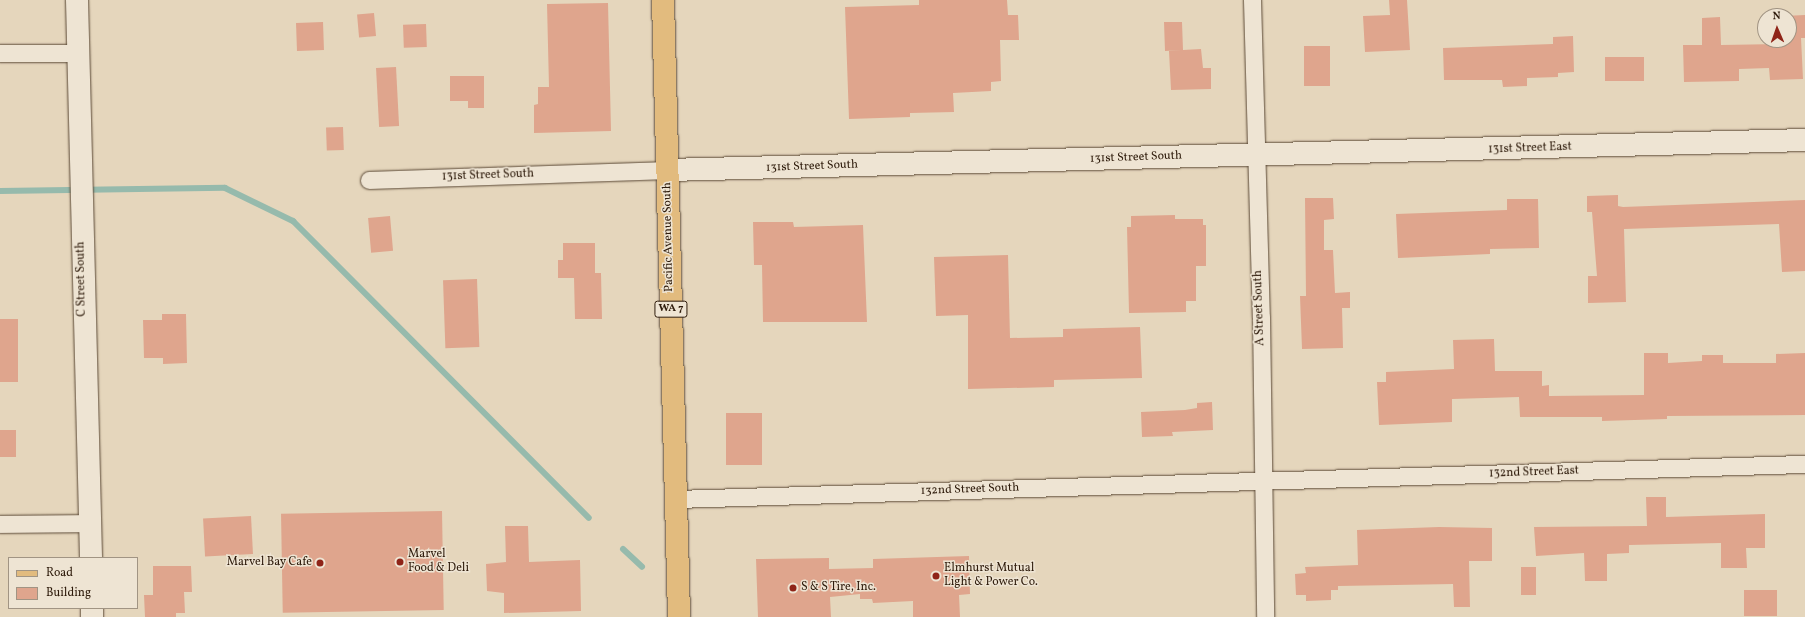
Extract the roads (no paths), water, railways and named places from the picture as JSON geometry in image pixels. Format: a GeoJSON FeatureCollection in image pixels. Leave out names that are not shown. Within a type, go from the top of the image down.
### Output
{"type":"FeatureCollection","features":[{"type":"Feature","properties":{"kind":"main road","name":"C Street South"},"geometry":{"type":"LineString","coordinates":[[77,0],[80,203],[91,557]]}},
{"type":"Feature","properties":{"kind":"main road","name":"Pacific Avenue South"},"geometry":{"type":"LineString","coordinates":[[663,0],[679,617]]}},
{"type":"Feature","properties":{"kind":"main road","name":"131st Street East"},"geometry":{"type":"LineString","coordinates":[[1255,157],[1805,140]]}},
{"type":"Feature","properties":{"kind":"main road","name":"131st Street South"},"geometry":{"type":"LineString","coordinates":[[668,170],[1255,157]]}},
{"type":"Feature","properties":{"kind":"street","name":"A Street South"},"geometry":{"type":"LineString","coordinates":[[1252,0],[1264,481],[1265,617]]}},
{"type":"Feature","properties":{"kind":"street"},"geometry":{"type":"LineString","coordinates":[[0,53],[77,53]]}},
{"type":"Feature","properties":{"kind":"street","name":"131st Street South"},"geometry":{"type":"LineString","coordinates":[[369,180],[668,170]]}},
{"type":"Feature","properties":{"kind":"street","name":"132nd Street East"},"geometry":{"type":"LineString","coordinates":[[1264,481],[1805,464]]}},
{"type":"Feature","properties":{"kind":"street","name":"132nd Street South"},"geometry":{"type":"LineString","coordinates":[[676,499],[1264,481]]}},
{"type":"Feature","properties":{"kind":"street"},"geometry":{"type":"LineString","coordinates":[[0,524],[90,523]]}},
{"type":"Feature","properties":{"kind":"waterway"},"geometry":{"type":"LineString","coordinates":[[0,191],[225,188],[293,221],[589,518]]}},
{"type":"Feature","properties":{"kind":"waterway"},"geometry":{"type":"LineString","coordinates":[[623,549],[642,567]]}},
{"type":"Feature","properties":{"kind":"place","name":"Marvel Food & Deli"},"geometry":{"type":"Point","coordinates":[400,562]}},
{"type":"Feature","properties":{"kind":"place","name":"Marvel Bay Cafe"},"geometry":{"type":"Point","coordinates":[320,563]}},
{"type":"Feature","properties":{"kind":"place","name":"Elmhurst Mutual Light & Power Co."},"geometry":{"type":"Point","coordinates":[936,576]}},
{"type":"Feature","properties":{"kind":"place","name":"S & S Tire, Inc."},"geometry":{"type":"Point","coordinates":[793,588]}}]}
